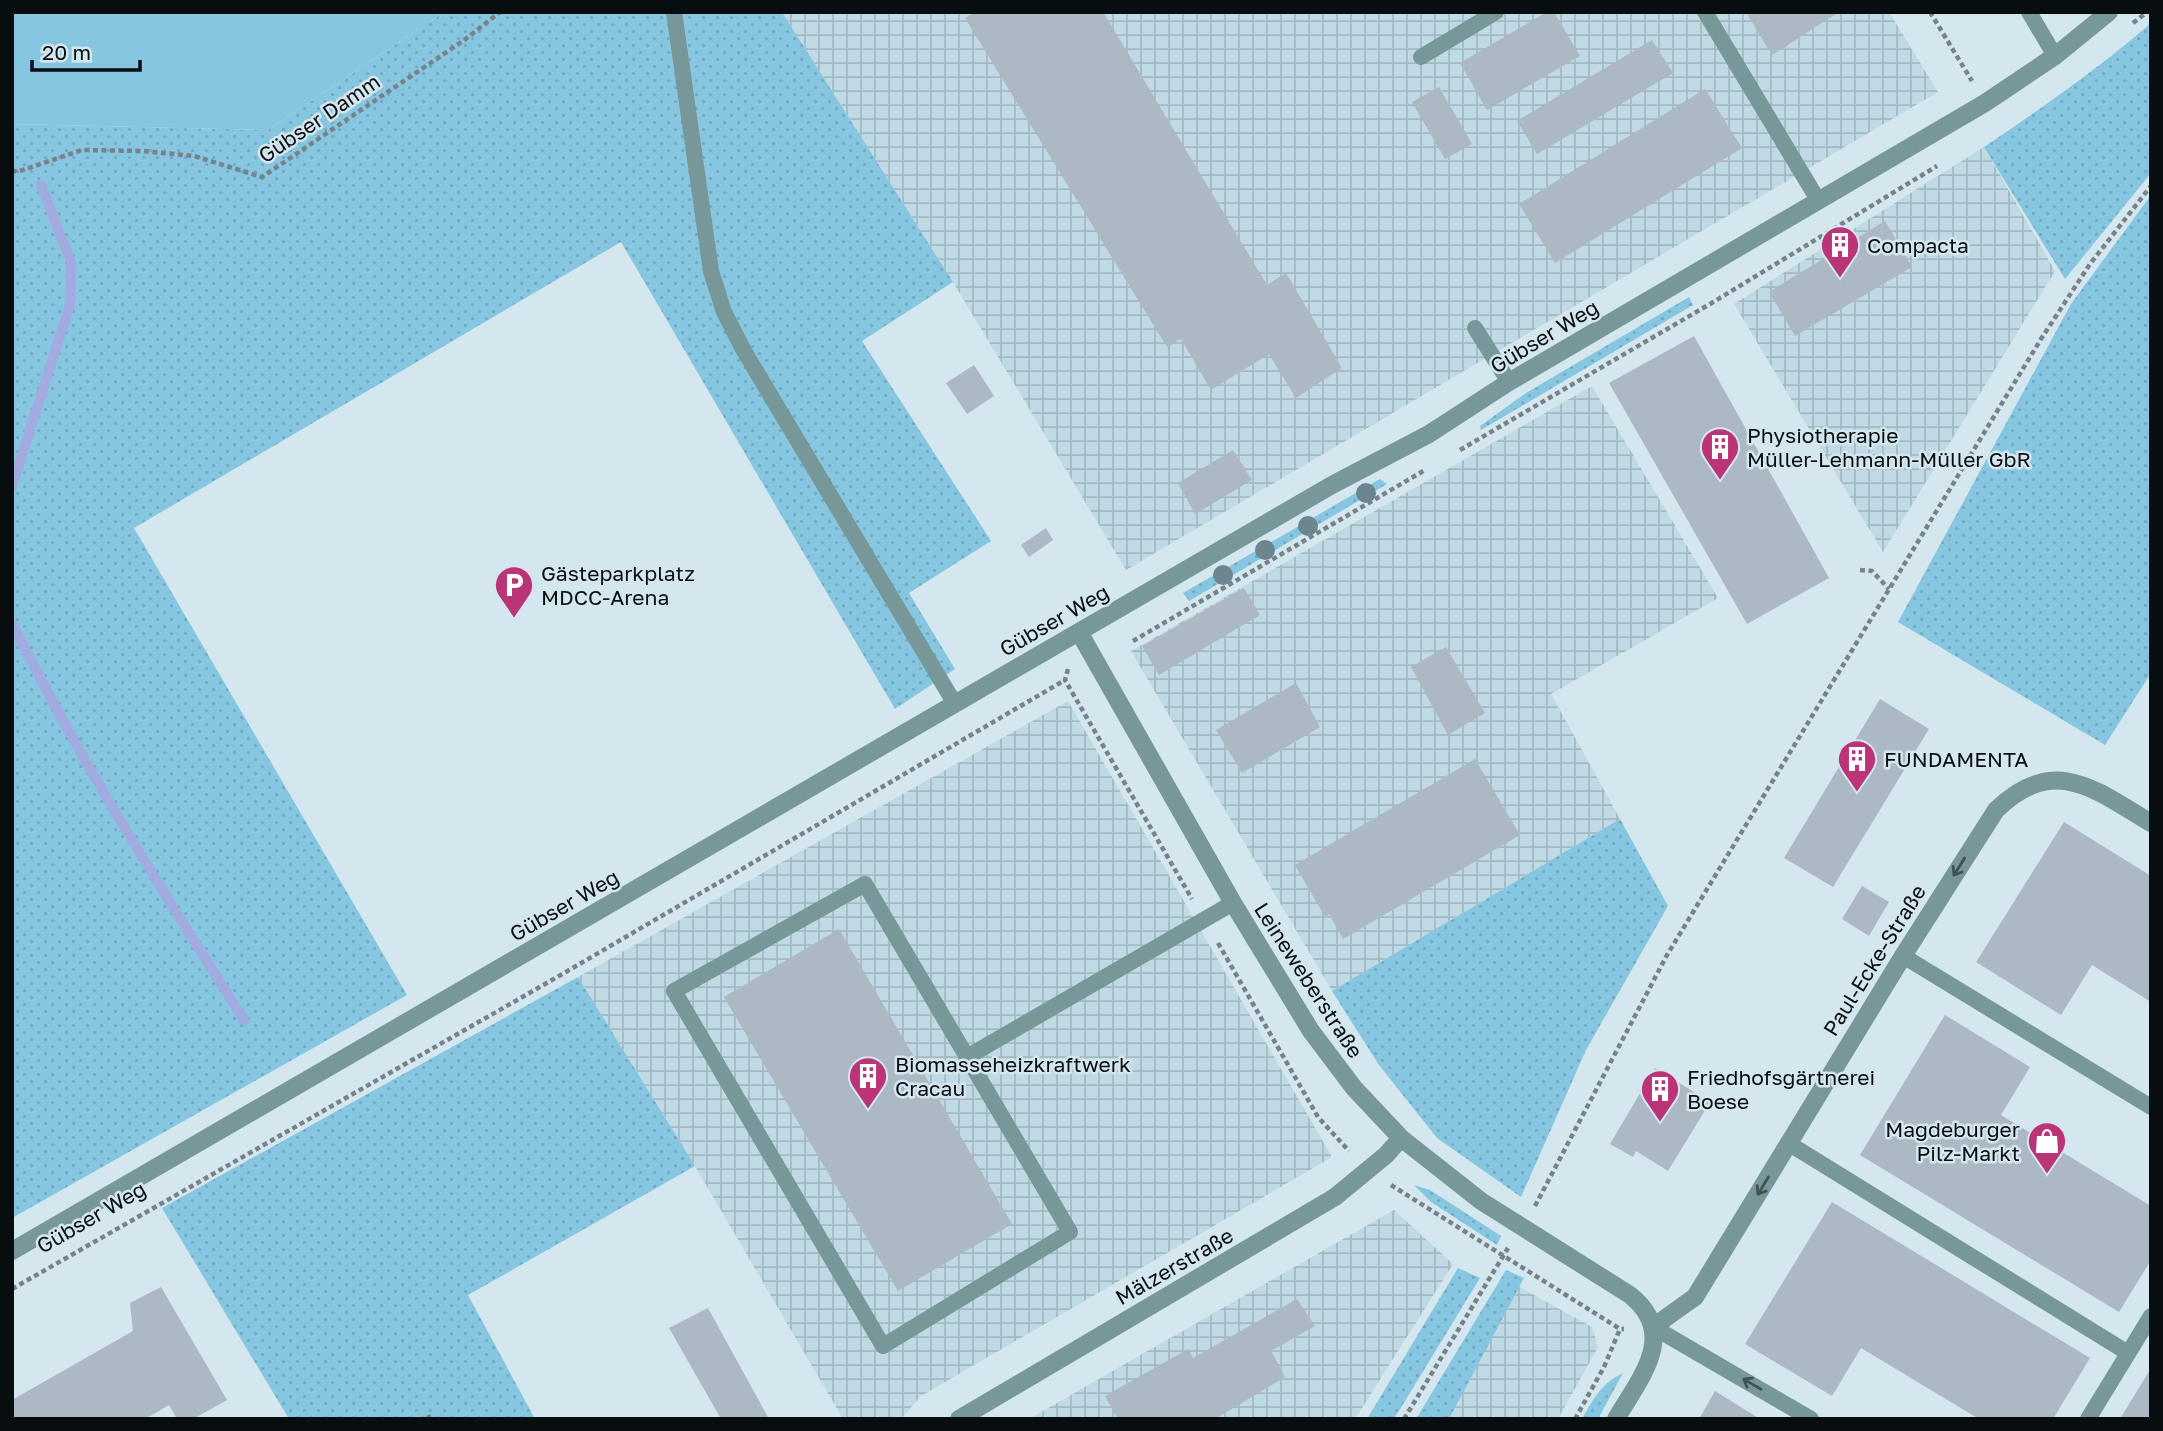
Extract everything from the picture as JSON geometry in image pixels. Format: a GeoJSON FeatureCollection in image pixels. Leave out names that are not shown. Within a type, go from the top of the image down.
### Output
{"type":"FeatureCollection","features":[{"type":"Feature","properties":{"kind":"street","name":"Gübser Weg"},"geometry":{"type":"LineString","coordinates":[[12,1251],[1353,473],[1429,434],[1509,382],[1985,103],[2054,55],[2109,12]]}},
{"type":"Feature","properties":{"kind":"street","name":"Leineweberstraße"},"geometry":{"type":"LineString","coordinates":[[1079,632],[1233,903],[1329,1058],[1401,1138],[1480,1201],[1630,1295],[1644,1310],[1653,1327]]}},
{"type":"Feature","properties":{"kind":"street","name":"Paul-Ecke-Straße"},"geometry":{"type":"LineString","coordinates":[[1653,1327],[1695,1297],[1903,956],[1996,810],[2033,783],[2063,780],[2090,787],[2151,822]]}},
{"type":"Feature","properties":{"kind":"street","name":"Mälzerstraße"},"geometry":{"type":"LineString","coordinates":[[959,1419],[1335,1197],[1386,1155],[1401,1138]]}},
{"type":"Feature","properties":{"kind":"street"},"geometry":{"type":"LineString","coordinates":[[1616,1419],[1651,1357],[1654,1347],[1653,1327]]}},
{"type":"Feature","properties":{"kind":"lane"},"geometry":{"type":"LineString","coordinates":[[674,12],[711,271],[724,312],[744,351],[955,704]]}},
{"type":"Feature","properties":{"kind":"lane"},"geometry":{"type":"LineString","coordinates":[[1421,57],[1496,12]]}},
{"type":"Feature","properties":{"kind":"lane"},"geometry":{"type":"LineString","coordinates":[[1705,12],[1818,200]]}},
{"type":"Feature","properties":{"kind":"lane"},"geometry":{"type":"LineString","coordinates":[[2029,12],[2054,55]]}},
{"type":"Feature","properties":{"kind":"lane"},"geometry":{"type":"LineString","coordinates":[[1475,328],[1509,382]]}},
{"type":"Feature","properties":{"kind":"lane"},"geometry":{"type":"LineString","coordinates":[[865,884],[967,1057],[1070,1231],[883,1346],[674,991],[865,884]]}},
{"type":"Feature","properties":{"kind":"lane"},"geometry":{"type":"LineString","coordinates":[[967,1057],[1233,903]]}},
{"type":"Feature","properties":{"kind":"lane"},"geometry":{"type":"LineString","coordinates":[[1903,956],[2151,1107]]}},
{"type":"Feature","properties":{"kind":"lane"},"geometry":{"type":"LineString","coordinates":[[1788,1143],[2128,1353]]}},
{"type":"Feature","properties":{"kind":"lane"},"geometry":{"type":"LineString","coordinates":[[2088,1419],[2151,1316]]}},
{"type":"Feature","properties":{"kind":"lane"},"geometry":{"type":"LineString","coordinates":[[1653,1327],[1811,1419]]}},
{"type":"Feature","properties":{"kind":"path","name":"Gübser Damm"},"geometry":{"type":"LineString","coordinates":[[12,170],[17,172],[82,150],[143,151],[194,156],[262,177],[463,41],[500,12]]}},
{"type":"Feature","properties":{"kind":"path"},"geometry":{"type":"LineString","coordinates":[[1930,12],[1985,103]]}},
{"type":"Feature","properties":{"kind":"path"},"geometry":{"type":"LineString","coordinates":[[1405,1419],[1551,1177],[1667,956],[1889,589],[2065,301],[2090,264],[2151,186]]}},
{"type":"Feature","properties":{"kind":"path"},"geometry":{"type":"LineString","coordinates":[[1860,570],[1872,571],[1889,589]]}},
{"type":"Feature","properties":{"kind":"path","name":"Gübser Weg"},"geometry":{"type":"LineString","coordinates":[[12,1289],[1065,680]]}},
{"type":"Feature","properties":{"kind":"path"},"geometry":{"type":"LineString","coordinates":[[1575,1419],[1604,1367],[1620,1329]]}},
{"type":"Feature","properties":{"kind":"shaded area"},"geometry":{"type":"Polygon","coordinates":[[[12,12],[444,12],[268,130],[12,124],[12,12]]]}},
{"type":"Feature","properties":{"kind":"shaded area"},"geometry":{"type":"Polygon","coordinates":[[[444,12],[782,12],[953,282],[862,341],[991,541],[909,593],[955,669],[895,709],[621,242],[134,528],[407,995],[12,1218],[12,124],[268,130],[444,12]]]}},
{"type":"Feature","properties":{"kind":"shaded area"},"geometry":{"type":"Polygon","coordinates":[[[782,12],[1889,12],[1938,92],[1126,570],[953,282],[782,12]]]}},
{"type":"Feature","properties":{"kind":"shaded area"},"geometry":{"type":"Polygon","coordinates":[[[2151,23],[2151,173],[2065,279],[1984,147],[2069,88],[2151,23]]]}},
{"type":"Feature","properties":{"kind":"shaded area"},"geometry":{"type":"Polygon","coordinates":[[[1984,147],[2055,271],[1883,552],[1734,304],[1984,147]]]}},
{"type":"Feature","properties":{"kind":"shaded area"},"geometry":{"type":"Polygon","coordinates":[[[2151,195],[2151,673],[2105,745],[1898,622],[2071,304],[2151,195]]]}},
{"type":"Feature","properties":{"kind":"shaded area"},"geometry":{"type":"Polygon","coordinates":[[[1689,297],[1693,305],[1481,430],[1480,426],[1526,393],[1689,297]]]}},
{"type":"Feature","properties":{"kind":"shaded area"},"geometry":{"type":"Polygon","coordinates":[[[1592,386],[1718,598],[1551,694],[1620,819],[1332,991],[1131,651],[1592,386]]]}},
{"type":"Feature","properties":{"kind":"shaded area"},"geometry":{"type":"Polygon","coordinates":[[[1380,479],[1387,484],[1189,601],[1183,593],[1380,479]]]}},
{"type":"Feature","properties":{"kind":"shaded area"},"geometry":{"type":"Polygon","coordinates":[[[1068,701],[1332,1157],[921,1396],[901,1419],[843,1419],[695,1166],[578,977],[1068,701]]]}},
{"type":"Feature","properties":{"kind":"shaded area"},"geometry":{"type":"Polygon","coordinates":[[[1620,819],[1668,906],[1586,1050],[1521,1197],[1437,1138],[1379,1065],[1332,991],[1620,819]]]}},
{"type":"Feature","properties":{"kind":"shaded area"},"geometry":{"type":"Polygon","coordinates":[[[578,977],[695,1166],[468,1295],[535,1419],[289,1419],[162,1208],[578,977]]]}},
{"type":"Feature","properties":{"kind":"shaded area"},"geometry":{"type":"Polygon","coordinates":[[[1414,1185],[1430,1190],[1501,1236],[1497,1245],[1431,1202],[1414,1185]]]}},
{"type":"Feature","properties":{"kind":"shaded area"},"geometry":{"type":"Polygon","coordinates":[[[1394,1210],[1453,1264],[1355,1419],[1029,1419],[1394,1210]]]}},
{"type":"Feature","properties":{"kind":"shaded area"},"geometry":{"type":"Polygon","coordinates":[[[1458,1268],[1480,1278],[1394,1419],[1367,1419],[1458,1268]]]}},
{"type":"Feature","properties":{"kind":"shaded area"},"geometry":{"type":"Polygon","coordinates":[[[1506,1270],[1524,1278],[1449,1419],[1416,1419],[1506,1270]]]}},
{"type":"Feature","properties":{"kind":"shaded area"},"geometry":{"type":"Polygon","coordinates":[[[1507,1280],[1592,1327],[1598,1347],[1558,1419],[1429,1419],[1507,1280]]]}},
{"type":"Feature","properties":{"kind":"shaded area"},"geometry":{"type":"Polygon","coordinates":[[[1623,1373],[1598,1419],[1582,1419],[1594,1398],[1623,1373]]]}},
{"type":"Feature","properties":{"kind":"building"},"geometry":{"type":"Polygon","coordinates":[[[975,12],[1103,12],[1267,285],[1286,273],[1342,368],[1296,398],[1269,354],[1211,390],[1181,339],[1167,347],[965,18],[975,12]]]}},
{"type":"Feature","properties":{"kind":"building"},"geometry":{"type":"Polygon","coordinates":[[[1547,12],[1554,12],[1580,56],[1487,110],[1460,63],[1547,12]]]}},
{"type":"Feature","properties":{"kind":"building"},"geometry":{"type":"Polygon","coordinates":[[[1746,12],[1839,12],[1772,55],[1746,12]]]}},
{"type":"Feature","properties":{"kind":"building"},"geometry":{"type":"Polygon","coordinates":[[[1652,40],[1673,73],[1537,154],[1517,121],[1652,40]]]}},
{"type":"Feature","properties":{"kind":"building"},"geometry":{"type":"Polygon","coordinates":[[[1439,87],[1472,144],[1445,159],[1412,102],[1439,87]]]}},
{"type":"Feature","properties":{"kind":"building"},"geometry":{"type":"Polygon","coordinates":[[[1705,89],[1742,148],[1555,263],[1519,204],[1705,89]]]}},
{"type":"Feature","properties":{"kind":"building","name":"Compacta"},"geometry":{"type":"Polygon","coordinates":[[[1885,221],[1912,267],[1795,336],[1769,292],[1885,221]]]}},
{"type":"Feature","properties":{"kind":"building","name":"Physiotherapie Müller-Lehmann-Müller GbR"},"geometry":{"type":"Polygon","coordinates":[[[1694,336],[1829,578],[1747,624],[1609,383],[1694,336]]]}},
{"type":"Feature","properties":{"kind":"building"},"geometry":{"type":"Polygon","coordinates":[[[974,365],[994,396],[967,414],[946,383],[974,365]]]}},
{"type":"Feature","properties":{"kind":"building"},"geometry":{"type":"Polygon","coordinates":[[[1233,450],[1252,480],[1195,514],[1178,483],[1233,450]]]}},
{"type":"Feature","properties":{"kind":"building"},"geometry":{"type":"Polygon","coordinates":[[[1046,528],[1053,540],[1029,557],[1021,545],[1046,528]]]}},
{"type":"Feature","properties":{"kind":"building"},"geometry":{"type":"Polygon","coordinates":[[[1244,588],[1260,615],[1159,675],[1142,646],[1244,588]]]}},
{"type":"Feature","properties":{"kind":"building"},"geometry":{"type":"Polygon","coordinates":[[[1446,647],[1485,713],[1448,735],[1411,667],[1446,647]]]}},
{"type":"Feature","properties":{"kind":"building"},"geometry":{"type":"Polygon","coordinates":[[[1296,683],[1320,727],[1242,773],[1216,730],[1296,683]]]}},
{"type":"Feature","properties":{"kind":"building","name":"FUNDAMENTA"},"geometry":{"type":"Polygon","coordinates":[[[1880,699],[1929,729],[1833,887],[1784,858],[1880,699]]]}},
{"type":"Feature","properties":{"kind":"building"},"geometry":{"type":"Polygon","coordinates":[[[1475,759],[1520,835],[1343,939],[1329,914],[1325,917],[1295,865],[1475,759]]]}},
{"type":"Feature","properties":{"kind":"building"},"geometry":{"type":"Polygon","coordinates":[[[2064,822],[2151,876],[2151,1002],[2092,965],[2061,1015],[1976,962],[2064,822]]]}},
{"type":"Feature","properties":{"kind":"building"},"geometry":{"type":"Polygon","coordinates":[[[1862,886],[1889,902],[1869,936],[1842,919],[1862,886]]]}},
{"type":"Feature","properties":{"kind":"building","name":"Biomasseheizkraftwerk Cracau"},"geometry":{"type":"Polygon","coordinates":[[[839,929],[1012,1224],[898,1291],[724,997],[839,929]]]}},
{"type":"Feature","properties":{"kind":"building"},"geometry":{"type":"Polygon","coordinates":[[[1945,1015],[2030,1067],[2001,1115],[2151,1206],[2151,1260],[2119,1312],[1860,1155],[1945,1015]]]}},
{"type":"Feature","properties":{"kind":"building","name":"Friedhofsgärtnerei Boese"},"geometry":{"type":"Polygon","coordinates":[[[1655,1068],[1710,1102],[1668,1171],[1636,1151],[1633,1157],[1610,1144],[1655,1068]]]}},
{"type":"Feature","properties":{"kind":"building"},"geometry":{"type":"Polygon","coordinates":[[[1832,1202],[2090,1358],[2053,1419],[1979,1419],[1861,1348],[1832,1396],[1745,1344],[1832,1202]]]}},
{"type":"Feature","properties":{"kind":"building"},"geometry":{"type":"Polygon","coordinates":[[[161,1287],[227,1400],[193,1419],[177,1419],[169,1405],[145,1419],[12,1419],[12,1400],[133,1331],[130,1303],[161,1287]]]}},
{"type":"Feature","properties":{"kind":"building"},"geometry":{"type":"Polygon","coordinates":[[[1297,1299],[1315,1326],[1271,1351],[1285,1377],[1215,1419],[1118,1419],[1105,1396],[1188,1349],[1193,1358],[1297,1299]]]}},
{"type":"Feature","properties":{"kind":"building"},"geometry":{"type":"Polygon","coordinates":[[[708,1308],[769,1419],[721,1419],[669,1328],[708,1308]]]}},
{"type":"Feature","properties":{"kind":"building"},"geometry":{"type":"Polygon","coordinates":[[[2151,1368],[2151,1419],[2120,1419],[2151,1368]]]}},
{"type":"Feature","properties":{"kind":"building"},"geometry":{"type":"Polygon","coordinates":[[[1715,1391],[1760,1419],[1699,1419],[1715,1391]]]}},
{"type":"Feature","properties":{"kind":"waterway"},"geometry":{"type":"LineString","coordinates":[[12,486],[70,305],[71,262],[41,185]]}},
{"type":"Feature","properties":{"kind":"waterway"},"geometry":{"type":"LineString","coordinates":[[12,623],[94,775],[152,874],[244,1020]]}},
{"type":"Feature","properties":{"kind":"place","name":"Compacta"},"geometry":{"type":"Point","coordinates":[1840,279]}},
{"type":"Feature","properties":{"kind":"place","name":"Physiotherapie Müller-Lehmann-Müller GbR"},"geometry":{"type":"Point","coordinates":[1720,481]}},
{"type":"Feature","properties":{"kind":"place","name":"Gästeparkplatz MDCC-Arena"},"geometry":{"type":"Point","coordinates":[514,619]}},
{"type":"Feature","properties":{"kind":"place","name":"FUNDAMENTA"},"geometry":{"type":"Point","coordinates":[1857,793]}},
{"type":"Feature","properties":{"kind":"place","name":"Biomasseheizkraftwerk Cracau"},"geometry":{"type":"Point","coordinates":[868,1110]}},
{"type":"Feature","properties":{"kind":"place","name":"Friedhofsgärtnerei Boese"},"geometry":{"type":"Point","coordinates":[1660,1123]}},
{"type":"Feature","properties":{"kind":"place","name":"Magdeburger Pilz-Markt"},"geometry":{"type":"Point","coordinates":[2047,1175]}}]}
